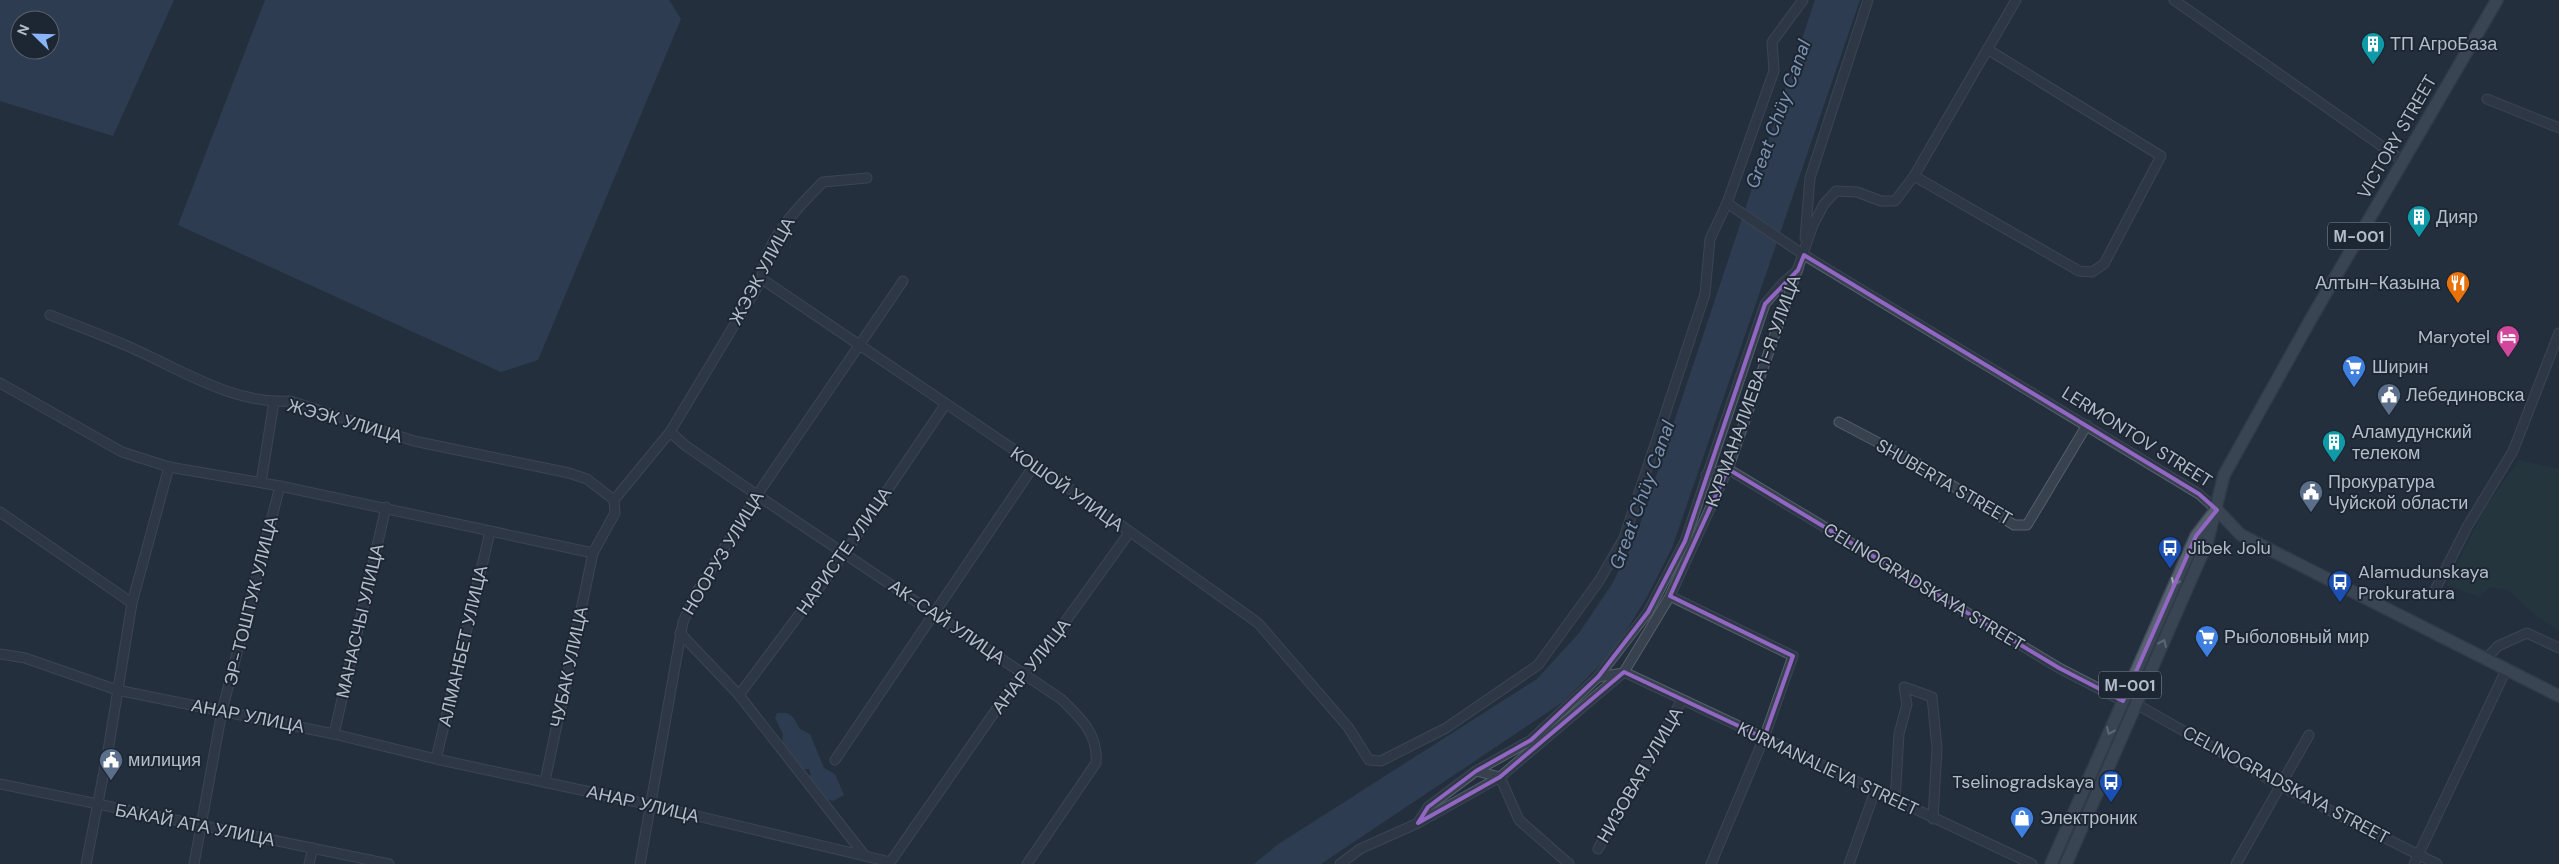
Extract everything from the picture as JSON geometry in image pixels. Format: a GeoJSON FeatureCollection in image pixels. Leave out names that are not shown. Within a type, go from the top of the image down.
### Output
{"type":"FeatureCollection","features":[{"type":"Feature","properties":{"kind":"main road","name":"VICTORY STREET"},"geometry":{"type":"LineString","coordinates":[[2217,510],[2224,475],[2497,0]]}},
{"type":"Feature","properties":{"kind":"main road","name":"LERMONTOV STREET"},"geometry":{"type":"LineString","coordinates":[[2217,510],[2241,536],[2559,696]]}},
{"type":"Feature","properties":{"kind":"main road","name":"М-001"},"geometry":{"type":"LineString","coordinates":[[2051,864],[2196,536],[2217,510]]}},
{"type":"Feature","properties":{"kind":"main road","name":"М-001"},"geometry":{"type":"LineString","coordinates":[[2066,864],[2207,543],[2217,510]]}},
{"type":"Feature","properties":{"kind":"street"},"geometry":{"type":"LineString","coordinates":[[1726,203],[1774,71],[1772,42],[1803,0]]}},
{"type":"Feature","properties":{"kind":"street"},"geometry":{"type":"LineString","coordinates":[[1804,256],[1810,178],[1868,0]]}},
{"type":"Feature","properties":{"kind":"street"},"geometry":{"type":"LineString","coordinates":[[1804,256],[1813,225],[1824,204],[1836,191],[1857,192],[1881,201],[1895,202],[1914,176],[2016,0]]}},
{"type":"Feature","properties":{"kind":"street"},"geometry":{"type":"LineString","coordinates":[[2174,0],[2403,161]]}},
{"type":"Feature","properties":{"kind":"street"},"geometry":{"type":"LineString","coordinates":[[1914,176],[2079,271],[2092,272],[2104,264],[2162,156],[1987,49]]}},
{"type":"Feature","properties":{"kind":"street"},"geometry":{"type":"LineString","coordinates":[[2487,99],[2559,128]]}},
{"type":"Feature","properties":{"kind":"street","name":"ЖЭЭК УЛИЦА"},"geometry":{"type":"LineString","coordinates":[[593,552],[615,513],[614,500],[670,432],[762,279],[763,263],[792,214],[823,182],[867,178]]}},
{"type":"Feature","properties":{"kind":"street","name":"LERMONTOV STREET"},"geometry":{"type":"LineString","coordinates":[[1726,203],[1804,256],[2199,494],[2217,510]]}},
{"type":"Feature","properties":{"kind":"street","name":"КОШОЙ УЛИЦА"},"geometry":{"type":"LineString","coordinates":[[762,279],[1035,464],[1129,533],[1258,623],[1348,726],[1369,760],[1381,761],[1446,728],[1538,665],[1599,581],[1624,538],[1705,294],[1710,239],[1726,203]]}},
{"type":"Feature","properties":{"kind":"street","name":"КУРМАНАЛИЕВА 1-Я УЛИЦА"},"geometry":{"type":"LineString","coordinates":[[1340,864],[1360,849],[1418,824],[1500,777],[1624,672],[1670,596],[1728,469],[1804,256]]}},
{"type":"Feature","properties":{"kind":"street"},"geometry":{"type":"LineString","coordinates":[[1418,824],[1428,807],[1476,772],[1531,740],[1598,677],[1652,604],[1685,541],[1765,304],[1782,284],[1798,270]]}},
{"type":"Feature","properties":{"kind":"street","name":"НООРУЗ УЛИЦА"},"geometry":{"type":"LineString","coordinates":[[640,864],[683,622],[698,590],[757,494],[903,282]]}},
{"type":"Feature","properties":{"kind":"street","name":"ЖЭЭК УЛИЦА"},"geometry":{"type":"LineString","coordinates":[[50,316],[126,345],[211,386],[274,402],[290,401],[414,441],[569,473],[587,479],[614,500]]}},
{"type":"Feature","properties":{"kind":"street"},"geometry":{"type":"LineString","coordinates":[[2433,594],[2467,528],[2513,451],[2559,334]]}},
{"type":"Feature","properties":{"kind":"street"},"geometry":{"type":"LineString","coordinates":[[0,383],[122,452],[169,468],[261,482],[386,507],[490,532],[593,552]]}},
{"type":"Feature","properties":{"kind":"street"},"geometry":{"type":"LineString","coordinates":[[261,482],[274,402]]}},
{"type":"Feature","properties":{"kind":"street","name":"НАРИСТЕ УЛИЦА"},"geometry":{"type":"LineString","coordinates":[[739,695],[845,553],[945,404]]}},
{"type":"Feature","properties":{"kind":"street","name":"SHUBERTA STREET"},"geometry":{"type":"LineString","coordinates":[[1839,422],[1917,463],[2014,525],[2027,525],[2087,425]]}},
{"type":"Feature","properties":{"kind":"street","name":"АК-САЙ УЛИЦА"},"geometry":{"type":"LineString","coordinates":[[670,432],[686,446],[1061,699],[1082,720],[1093,737],[1097,751],[1096,763],[1027,864]]}},
{"type":"Feature","properties":{"kind":"street"},"geometry":{"type":"LineString","coordinates":[[835,760],[1035,464]]}},
{"type":"Feature","properties":{"kind":"street"},"geometry":{"type":"LineString","coordinates":[[86,864],[98,805],[132,603],[169,468]]}},
{"type":"Feature","properties":{"kind":"street"},"geometry":{"type":"LineString","coordinates":[[1706,476],[1728,469]]}},
{"type":"Feature","properties":{"kind":"street","name":"CELINOGRADSKAYA STREET"},"geometry":{"type":"LineString","coordinates":[[1728,469],[2058,668],[2123,701]]}},
{"type":"Feature","properties":{"kind":"street","name":"ЭР-ТОШТУК УЛИЦА"},"geometry":{"type":"LineString","coordinates":[[194,864],[222,711],[280,486]]}},
{"type":"Feature","properties":{"kind":"street","name":"МАНАСЧЫ УЛИЦА"},"geometry":{"type":"LineString","coordinates":[[334,734],[386,507]]}},
{"type":"Feature","properties":{"kind":"street"},"geometry":{"type":"LineString","coordinates":[[0,512],[132,603]]}},
{"type":"Feature","properties":{"kind":"street","name":"АЛМАНБЕТ УЛИЦА"},"geometry":{"type":"LineString","coordinates":[[436,760],[490,532]]}},
{"type":"Feature","properties":{"kind":"street","name":"АНАР УЛИЦА"},"geometry":{"type":"LineString","coordinates":[[0,654],[25,658],[117,690],[334,734],[436,760],[545,781],[890,863],[1014,684],[1042,654],[1129,533]]}},
{"type":"Feature","properties":{"kind":"street","name":"ЧУБАК УЛИЦА"},"geometry":{"type":"LineString","coordinates":[[545,781],[593,552]]}},
{"type":"Feature","properties":{"kind":"street"},"geometry":{"type":"LineString","coordinates":[[1670,596],[1793,656],[1764,738],[1711,864]]}},
{"type":"Feature","properties":{"kind":"street"},"geometry":{"type":"LineString","coordinates":[[2485,660],[2498,646],[2527,632],[2559,648]]}},
{"type":"Feature","properties":{"kind":"street"},"geometry":{"type":"LineString","coordinates":[[680,633],[739,695],[865,856]]}},
{"type":"Feature","properties":{"kind":"street"},"geometry":{"type":"LineString","coordinates":[[2414,864],[2506,670]]}},
{"type":"Feature","properties":{"kind":"street"},"geometry":{"type":"LineString","coordinates":[[1598,677],[1624,672]]}},
{"type":"Feature","properties":{"kind":"street","name":"KURMANALIEVA STREET"},"geometry":{"type":"LineString","coordinates":[[1624,672],[2032,864]]}},
{"type":"Feature","properties":{"kind":"street"},"geometry":{"type":"LineString","coordinates":[[1895,801],[1899,734],[1907,704],[1904,687],[1932,697],[1937,748],[1933,819]]}},
{"type":"Feature","properties":{"kind":"street","name":"НИЗОВАЯ УЛИЦА"},"geometry":{"type":"LineString","coordinates":[[1598,849],[1682,700]]}},
{"type":"Feature","properties":{"kind":"street","name":"CELINOGRADSKAYA STREET"},"geometry":{"type":"LineString","coordinates":[[2136,704],[2280,786],[2437,864]]}},
{"type":"Feature","properties":{"kind":"street"},"geometry":{"type":"LineString","coordinates":[[2236,864],[2309,735]]}},
{"type":"Feature","properties":{"kind":"street"},"geometry":{"type":"LineString","coordinates":[[1476,772],[1500,777],[1519,820],[1569,864]]}},
{"type":"Feature","properties":{"kind":"street","name":"БАКАЙ АТА УЛИЦА"},"geometry":{"type":"LineString","coordinates":[[0,784],[389,864]]}},
{"type":"Feature","properties":{"kind":"street"},"geometry":{"type":"LineString","coordinates":[[1849,864],[1875,791]]}},
{"type":"Feature","properties":{"kind":"street"},"geometry":{"type":"LineString","coordinates":[[309,864],[313,848]]}},
{"type":"Feature","properties":{"kind":"highlighted area"},"geometry":{"type":"Polygon","coordinates":[[[1804,255],[2199,494],[2217,510],[2196,536],[2123,701],[2059,668],[1728,469],[1670,596],[1793,656],[1764,738],[1624,672],[1500,777],[1418,823],[1428,807],[1476,771],[1531,740],[1598,677],[1648,612],[1685,541],[1765,304],[1798,270],[1804,255]]]}},
{"type":"Feature","properties":{"kind":"green space"},"geometry":{"type":"Polygon","coordinates":[[[2519,460],[2559,469],[2559,631],[2533,613],[2508,590],[2489,587],[2480,597],[2447,585],[2485,508],[2519,460]]]}},
{"type":"Feature","properties":{"kind":"water"},"geometry":{"type":"Polygon","coordinates":[[[0,0],[174,0],[113,136],[0,101],[0,0]]]}},
{"type":"Feature","properties":{"kind":"water"},"geometry":{"type":"Polygon","coordinates":[[[265,0],[669,0],[681,19],[538,360],[501,372],[178,225],[265,0]]]}},
{"type":"Feature","properties":{"kind":"water","name":"Great Chüy Canal"},"geometry":{"type":"Polygon","coordinates":[[[1815,0],[1860,0],[1672,548],[1647,597],[1613,652],[1563,702],[1321,864],[1254,864],[1277,845],[1537,679],[1579,633],[1612,584],[1635,539],[1815,0]]]}},
{"type":"Feature","properties":{"kind":"water"},"geometry":{"type":"Polygon","coordinates":[[[777,713],[787,713],[793,717],[800,729],[810,734],[824,768],[835,774],[844,795],[833,801],[822,798],[806,777],[811,775],[809,769],[800,769],[782,745],[783,734],[775,718],[777,713]]]}},
{"type":"Feature","properties":{"kind":"place","name":"ТП АгроБаза"},"geometry":{"type":"Point","coordinates":[2373,65]}},
{"type":"Feature","properties":{"kind":"place","name":"Дияр"},"geometry":{"type":"Point","coordinates":[2419,238]}},
{"type":"Feature","properties":{"kind":"place","name":"Алтын-Казына"},"geometry":{"type":"Point","coordinates":[2458,304]}},
{"type":"Feature","properties":{"kind":"place","name":"Maryotel"},"geometry":{"type":"Point","coordinates":[2508,358]}},
{"type":"Feature","properties":{"kind":"place","name":"Ширин"},"geometry":{"type":"Point","coordinates":[2354,388]}},
{"type":"Feature","properties":{"kind":"place","name":"Лебединовска"},"geometry":{"type":"Point","coordinates":[2389,416]}},
{"type":"Feature","properties":{"kind":"place","name":"Аламудунский телеком"},"geometry":{"type":"Point","coordinates":[2334,463]}},
{"type":"Feature","properties":{"kind":"place","name":"Прокуратура Чуйской области"},"geometry":{"type":"Point","coordinates":[2311,513]}},
{"type":"Feature","properties":{"kind":"place","name":"Jibek Jolu"},"geometry":{"type":"Point","coordinates":[2170,569]}},
{"type":"Feature","properties":{"kind":"place","name":"Alamudunskaya Prokuratura"},"geometry":{"type":"Point","coordinates":[2340,603]}},
{"type":"Feature","properties":{"kind":"place","name":"Рыболовный мир"},"geometry":{"type":"Point","coordinates":[2207,658]}},
{"type":"Feature","properties":{"kind":"place","name":"милиция"},"geometry":{"type":"Point","coordinates":[111,781]}},
{"type":"Feature","properties":{"kind":"place","name":"Tselinogradskaya"},"geometry":{"type":"Point","coordinates":[2111,803]}},
{"type":"Feature","properties":{"kind":"place","name":"Электроник"},"geometry":{"type":"Point","coordinates":[2022,839]}}]}
